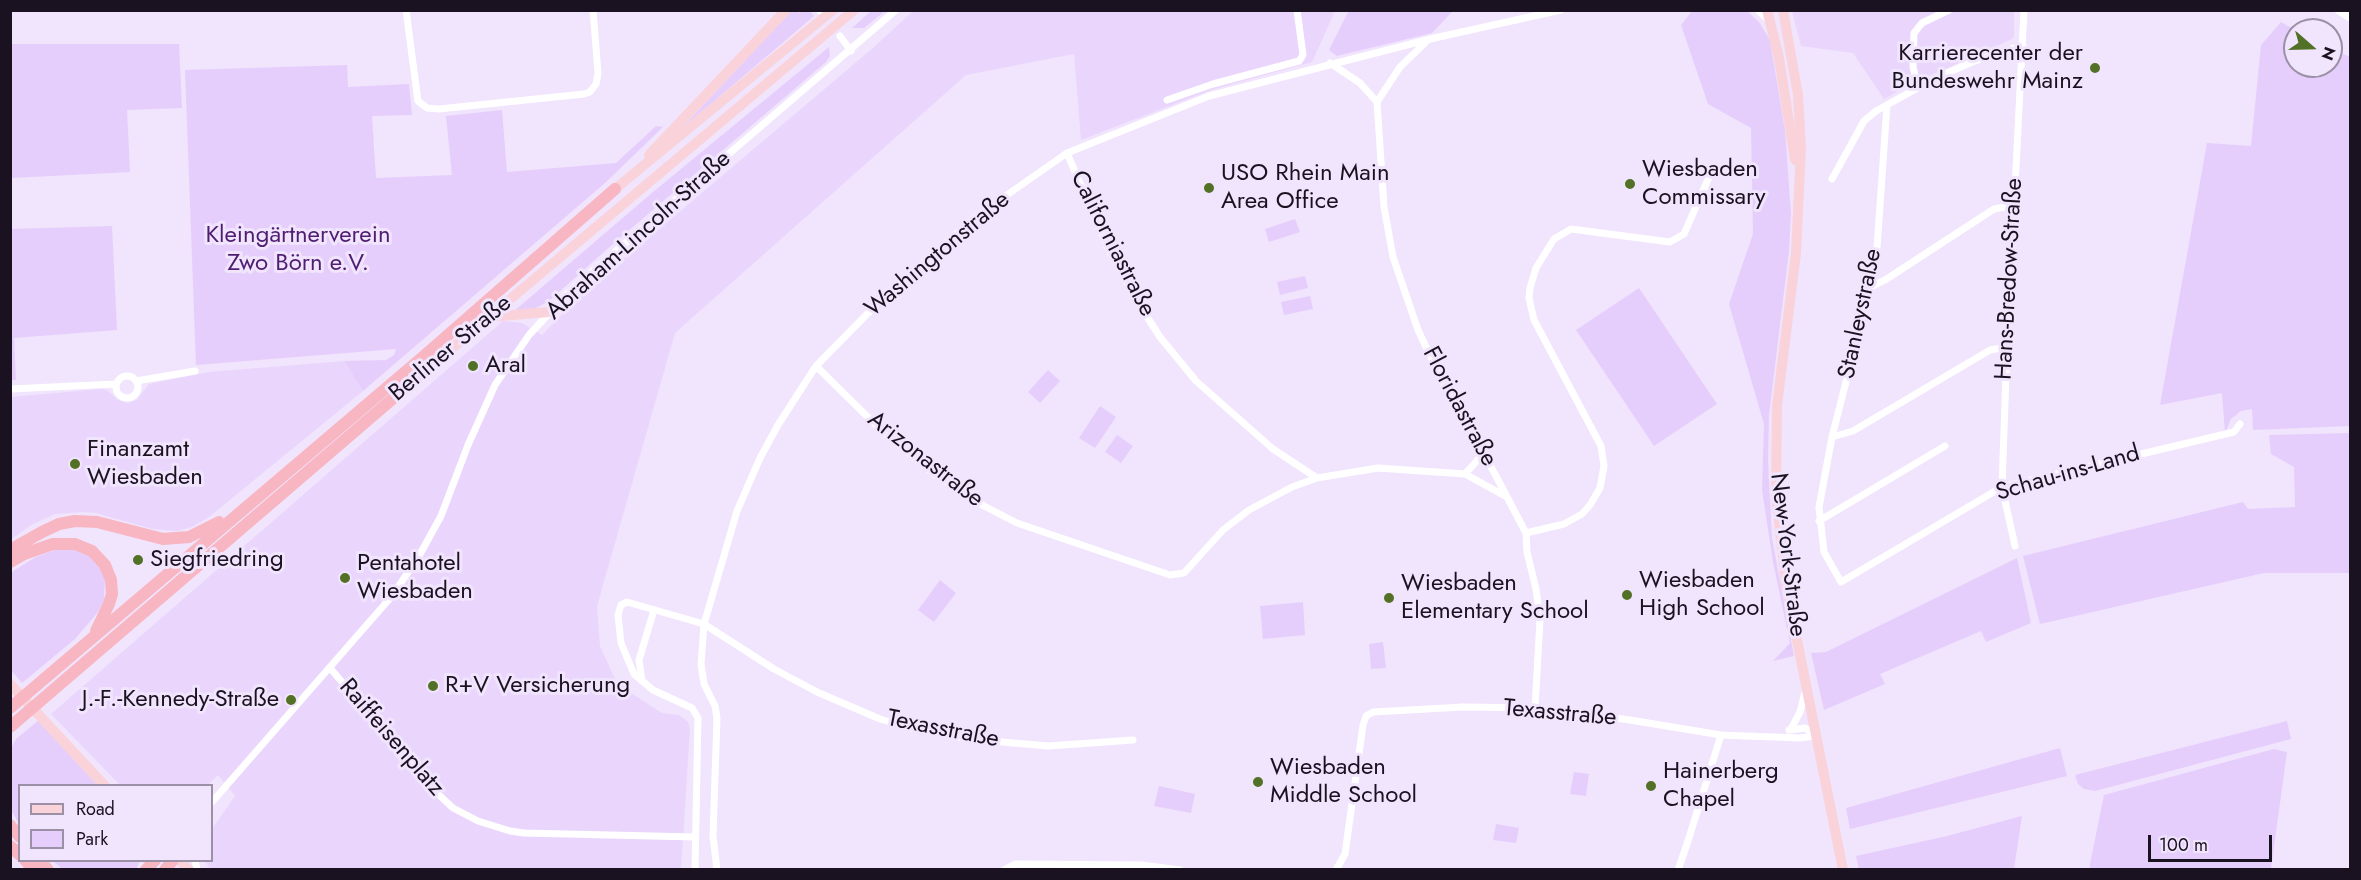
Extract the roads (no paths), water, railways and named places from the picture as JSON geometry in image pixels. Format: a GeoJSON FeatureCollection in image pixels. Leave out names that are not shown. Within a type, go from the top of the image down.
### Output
{"type":"FeatureCollection","features":[{"type":"Feature","properties":{"kind":"highway","name":"Berliner Straße"},"geometry":{"type":"LineString","coordinates":[[248,504],[424,356],[615,189]]}},
{"type":"Feature","properties":{"kind":"highway","name":"Berliner Straße"},"geometry":{"type":"LineString","coordinates":[[12,725],[432,365]]}},
{"type":"Feature","properties":{"kind":"highway"},"geometry":{"type":"LineString","coordinates":[[10,550],[59,524],[75,521],[98,522],[163,539],[189,537],[248,504]]}},
{"type":"Feature","properties":{"kind":"highway"},"geometry":{"type":"LineString","coordinates":[[10,708],[248,504]]}},
{"type":"Feature","properties":{"kind":"highway"},"geometry":{"type":"LineString","coordinates":[[10,562],[40,547],[66,543],[82,546],[99,558],[108,571],[112,594],[105,615],[91,640]]}},
{"type":"Feature","properties":{"kind":"main road"},"geometry":{"type":"LineString","coordinates":[[615,189],[786,10]]}},
{"type":"Feature","properties":{"kind":"main road","name":"Berliner Straße"},"geometry":{"type":"LineString","coordinates":[[615,189],[833,10]]}},
{"type":"Feature","properties":{"kind":"main road","name":"New-York-Straße"},"geometry":{"type":"LineString","coordinates":[[1767,10],[1787,101],[1799,202]]}},
{"type":"Feature","properties":{"kind":"main road","name":"New-York-Straße"},"geometry":{"type":"LineString","coordinates":[[1783,10],[1795,69],[1800,122],[1799,202],[1796,253],[1777,405],[1775,465],[1782,555],[1815,735],[1843,870]]}},
{"type":"Feature","properties":{"kind":"main road","name":"Berliner Straße"},"geometry":{"type":"LineString","coordinates":[[432,365],[853,11]]}},
{"type":"Feature","properties":{"kind":"main road"},"geometry":{"type":"LineString","coordinates":[[489,317],[549,312]]}},
{"type":"Feature","properties":{"kind":"main road"},"geometry":{"type":"LineString","coordinates":[[10,684],[103,784]]}},
{"type":"Feature","properties":{"kind":"street"},"geometry":{"type":"LineString","coordinates":[[406,10],[418,101],[427,108],[439,109],[590,92],[596,84],[598,73],[593,10]]}},
{"type":"Feature","properties":{"kind":"street","name":"Abraham-Lincoln-Straße"},"geometry":{"type":"LineString","coordinates":[[213,801],[392,596],[419,556],[441,516],[468,445],[495,385],[524,342],[549,312],[588,275],[896,10]]}},
{"type":"Feature","properties":{"kind":"street"},"geometry":{"type":"LineString","coordinates":[[1167,100],[1213,84],[1299,61],[1304,55],[1297,10]]}},
{"type":"Feature","properties":{"kind":"street","name":"Washingtonstraße"},"geometry":{"type":"LineString","coordinates":[[717,870],[713,836],[717,718],[715,706],[704,684],[701,664],[704,624],[737,511],[760,458],[816,366],[876,305],[974,218],[1067,153],[1209,96],[1330,63],[1561,10]]}},
{"type":"Feature","properties":{"kind":"street"},"geometry":{"type":"LineString","coordinates":[[1758,10],[1771,23]]}},
{"type":"Feature","properties":{"kind":"street"},"geometry":{"type":"LineString","coordinates":[[1918,87],[1913,67],[1914,33],[1922,23],[1949,10]]}},
{"type":"Feature","properties":{"kind":"street","name":"Hans-Bredow-Straße"},"geometry":{"type":"LineString","coordinates":[[2015,546],[2002,487],[2024,10]]}},
{"type":"Feature","properties":{"kind":"street"},"geometry":{"type":"LineString","coordinates":[[2339,10],[2350,17]]}},
{"type":"Feature","properties":{"kind":"street"},"geometry":{"type":"LineString","coordinates":[[840,36],[851,51]]}},
{"type":"Feature","properties":{"kind":"street"},"geometry":{"type":"LineString","coordinates":[[1330,63],[1360,83],[1377,102],[1400,67],[1430,39]]}},
{"type":"Feature","properties":{"kind":"street"},"geometry":{"type":"LineString","coordinates":[[1832,179],[1864,121],[1876,111],[1918,87],[1972,62],[2023,45]]}},
{"type":"Feature","properties":{"kind":"street","name":"Floridastraße"},"geometry":{"type":"LineString","coordinates":[[1377,102],[1384,207],[1393,257],[1418,330],[1442,381],[1526,533],[1527,552],[1536,589],[1540,620],[1535,708]]}},
{"type":"Feature","properties":{"kind":"street","name":"Stanleystraße"},"geometry":{"type":"LineString","coordinates":[[1841,582],[1824,552],[1820,500],[1832,437],[1870,287],[1877,248],[1887,105]]}},
{"type":"Feature","properties":{"kind":"street","name":"Californiastraße"},"geometry":{"type":"LineString","coordinates":[[1067,153],[1107,246],[1160,337],[1196,381],[1273,449],[1317,478]]}},
{"type":"Feature","properties":{"kind":"street"},"geometry":{"type":"LineString","coordinates":[[1526,533],[1564,524],[1581,514],[1590,505],[1600,488],[1604,466],[1602,446],[1534,320],[1529,298],[1536,268],[1554,239],[1571,229],[1670,242],[1684,234],[1709,177]]}},
{"type":"Feature","properties":{"kind":"street"},"geometry":{"type":"LineString","coordinates":[[1870,287],[1885,280],[1994,209],[2014,205]]}},
{"type":"Feature","properties":{"kind":"street"},"geometry":{"type":"LineString","coordinates":[[1832,437],[1853,431],[1990,350],[2007,347]]}},
{"type":"Feature","properties":{"kind":"street","name":"Arizonastraße"},"geometry":{"type":"LineString","coordinates":[[816,366],[886,435],[938,476],[984,506],[1017,523],[1084,548],[1170,575],[1184,573],[1223,530],[1249,510],[1292,487],[1317,478]]}},
{"type":"Feature","properties":{"kind":"street"},"geometry":{"type":"LineString","coordinates":[[136,381],[195,371]]}},
{"type":"Feature","properties":{"kind":"street"},"geometry":{"type":"LineString","coordinates":[[10,389],[116,384],[123,376],[131,376],[136,381],[137,392],[129,398],[119,394],[116,384]]}},
{"type":"Feature","properties":{"kind":"street","name":"Schau-ins-Land"},"geometry":{"type":"LineString","coordinates":[[1841,582],[2002,487],[2234,432],[2240,424]]}},
{"type":"Feature","properties":{"kind":"street"},"geometry":{"type":"LineString","coordinates":[[1820,521],[1945,446]]}},
{"type":"Feature","properties":{"kind":"street"},"geometry":{"type":"LineString","coordinates":[[1465,474],[1483,454]]}},
{"type":"Feature","properties":{"kind":"street"},"geometry":{"type":"LineString","coordinates":[[1317,478],[1378,468],[1465,474],[1507,497]]}},
{"type":"Feature","properties":{"kind":"street"},"geometry":{"type":"LineString","coordinates":[[695,870],[698,718],[692,708],[653,690],[634,674],[621,643],[618,612],[621,605],[627,602],[704,624]]}},
{"type":"Feature","properties":{"kind":"street"},"geometry":{"type":"LineString","coordinates":[[642,683],[639,660],[654,610]]}},
{"type":"Feature","properties":{"kind":"street","name":"Texasstraße"},"geometry":{"type":"LineString","coordinates":[[704,624],[774,669],[817,692],[904,727],[967,739],[1048,746],[1133,740]]}},
{"type":"Feature","properties":{"kind":"street","name":"Raiffeisenplatz"},"geometry":{"type":"LineString","coordinates":[[330,668],[439,795],[453,808],[478,820],[510,831],[695,837]]}},
{"type":"Feature","properties":{"kind":"street"},"geometry":{"type":"LineString","coordinates":[[1791,729],[1803,705],[1806,686]]}},
{"type":"Feature","properties":{"kind":"street","name":"Texasstraße"},"geometry":{"type":"LineString","coordinates":[[1336,870],[1345,854],[1363,725],[1366,717],[1373,712],[1462,707],[1535,708],[1721,735],[1778,735]]}},
{"type":"Feature","properties":{"kind":"street"},"geometry":{"type":"LineString","coordinates":[[1778,735],[1791,729],[1805,729],[1815,735]]}},
{"type":"Feature","properties":{"kind":"street"},"geometry":{"type":"LineString","coordinates":[[1677,870],[1721,735]]}},
{"type":"Feature","properties":{"kind":"street"},"geometry":{"type":"LineString","coordinates":[[1778,735],[1799,738],[1815,735]]}},
{"type":"Feature","properties":{"kind":"street","name":"Abraham-Lincoln-Straße"},"geometry":{"type":"LineString","coordinates":[[213,805],[223,790]]}},
{"type":"Feature","properties":{"kind":"street"},"geometry":{"type":"LineString","coordinates":[[1004,870],[1015,864],[1142,865],[1180,870]]}},
{"type":"Feature","properties":{"kind":"place","name":"Karrierecenter der Bundeswehr Mainz"},"geometry":{"type":"Point","coordinates":[2095,68]}},
{"type":"Feature","properties":{"kind":"place","name":"Wiesbaden Commissary"},"geometry":{"type":"Point","coordinates":[1630,184]}},
{"type":"Feature","properties":{"kind":"place","name":"USO Rhein Main Area Office"},"geometry":{"type":"Point","coordinates":[1209,188]}},
{"type":"Feature","properties":{"kind":"place","name":"Aral"},"geometry":{"type":"Point","coordinates":[473,366]}},
{"type":"Feature","properties":{"kind":"place","name":"Finanzamt Wiesbaden"},"geometry":{"type":"Point","coordinates":[75,464]}},
{"type":"Feature","properties":{"kind":"place","name":"Siegfriedring"},"geometry":{"type":"Point","coordinates":[138,560]}},
{"type":"Feature","properties":{"kind":"place","name":"Pentahotel Wiesbaden"},"geometry":{"type":"Point","coordinates":[345,578]}},
{"type":"Feature","properties":{"kind":"place","name":"Wiesbaden High School"},"geometry":{"type":"Point","coordinates":[1627,595]}},
{"type":"Feature","properties":{"kind":"place","name":"Wiesbaden Elementary School"},"geometry":{"type":"Point","coordinates":[1389,598]}},
{"type":"Feature","properties":{"kind":"place","name":"R+V Versicherung"},"geometry":{"type":"Point","coordinates":[433,686]}},
{"type":"Feature","properties":{"kind":"place","name":"J.-F.-Kennedy-Straße"},"geometry":{"type":"Point","coordinates":[291,700]}},
{"type":"Feature","properties":{"kind":"place","name":"Wiesbaden Middle School"},"geometry":{"type":"Point","coordinates":[1258,782]}},
{"type":"Feature","properties":{"kind":"place","name":"Hainerberg Chapel"},"geometry":{"type":"Point","coordinates":[1651,786]}},
{"type":"Feature","properties":{"kind":"park label","name":"Kleingärtnerverein Zwo Börn e.V."},"geometry":{"type":"Point","coordinates":[298,250]}}]}
